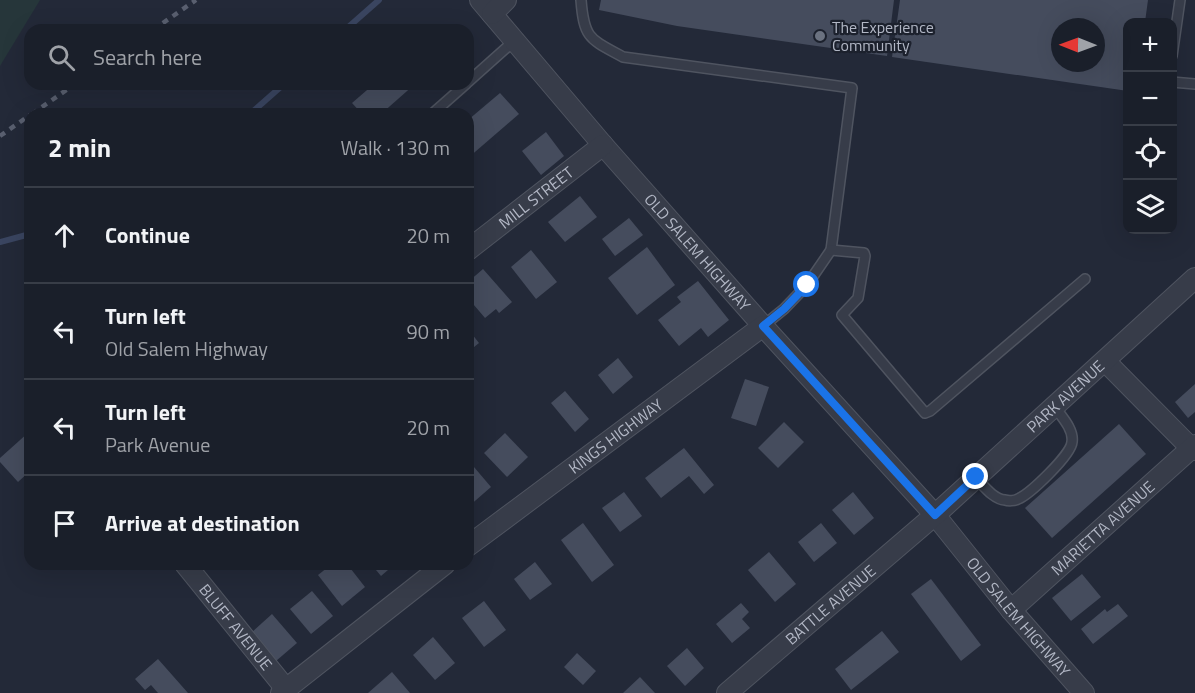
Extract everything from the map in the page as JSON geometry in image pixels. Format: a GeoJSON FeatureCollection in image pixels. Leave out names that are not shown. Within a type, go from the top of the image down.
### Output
{"type":"FeatureCollection","features":[{"type":"Feature","properties":{"kind":"street"},"geometry":{"type":"LineString","coordinates":[[486,7],[506,0]]}},
{"type":"Feature","properties":{"kind":"street","name":"OLD SALEM HIGHWAY"},"geometry":{"type":"LineString","coordinates":[[486,7],[603,145],[935,515],[1011,610],[1084,693]]}},
{"type":"Feature","properties":{"kind":"street","name":"MILL STREET"},"geometry":{"type":"LineString","coordinates":[[474,245],[603,145]]}},
{"type":"Feature","properties":{"kind":"street","name":"PARK AVENUE"},"geometry":{"type":"LineString","coordinates":[[935,515],[1195,278]]}},
{"type":"Feature","properties":{"kind":"street","name":"KINGS HIGHWAY"},"geometry":{"type":"LineString","coordinates":[[474,535],[763,326]]}},
{"type":"Feature","properties":{"kind":"street"},"geometry":{"type":"LineString","coordinates":[[1105,361],[1194,448]]}},
{"type":"Feature","properties":{"kind":"street","name":"MARIETTA AVENUE"},"geometry":{"type":"LineString","coordinates":[[1011,610],[1194,448]]}},
{"type":"Feature","properties":{"kind":"street","name":"BATTLE AVENUE"},"geometry":{"type":"LineString","coordinates":[[727,693],[935,515]]}},
{"type":"Feature","properties":{"kind":"street","name":"BLUFF AVENUE"},"geometry":{"type":"LineString","coordinates":[[190,570],[284,691]]}},
{"type":"Feature","properties":{"kind":"street"},"geometry":{"type":"LineString","coordinates":[[284,691],[437,570]]}},
{"type":"Feature","properties":{"kind":"lane"},"geometry":{"type":"LineString","coordinates":[[581,0],[582,22],[590,39],[623,57],[852,88],[831,250],[807,285],[784,309],[763,326]]}},
{"type":"Feature","properties":{"kind":"lane"},"geometry":{"type":"LineString","coordinates":[[1177,24],[1180,0]]}},
{"type":"Feature","properties":{"kind":"lane"},"geometry":{"type":"LineString","coordinates":[[474,77],[514,41]]}},
{"type":"Feature","properties":{"kind":"lane"},"geometry":{"type":"LineString","coordinates":[[1177,82],[1195,84]]}},
{"type":"Feature","properties":{"kind":"lane"},"geometry":{"type":"LineString","coordinates":[[439,108],[459,90]]}},
{"type":"Feature","properties":{"kind":"lane"},"geometry":{"type":"LineString","coordinates":[[831,250],[864,253],[858,298],[842,315],[925,413],[1085,279]]}},
{"type":"Feature","properties":{"kind":"lane"},"geometry":{"type":"LineString","coordinates":[[976,477],[1001,500],[1018,499],[1055,468],[1069,453],[1072,442],[1071,431],[1054,406]]}},
{"type":"Feature","properties":{"kind":"shaded area"},"geometry":{"type":"Polygon","coordinates":[[[0,0],[40,0],[24,24],[0,66],[0,0]]]}},
{"type":"Feature","properties":{"kind":"building","name":"The Experience Community"},"geometry":{"type":"Polygon","coordinates":[[[601,0],[894,0],[887,56],[677,26],[599,10],[601,0]]]}},
{"type":"Feature","properties":{"kind":"building"},"geometry":{"type":"Polygon","coordinates":[[[900,0],[1148,0],[1146,18],[1123,18],[1123,90],[892,57],[900,0]]]}},
{"type":"Feature","properties":{"kind":"building"},"geometry":{"type":"Polygon","coordinates":[[[367,90],[408,90],[388,108],[357,108],[352,103],[367,90]]]}},
{"type":"Feature","properties":{"kind":"building"},"geometry":{"type":"Polygon","coordinates":[[[500,93],[519,114],[474,153],[474,115],[500,93]]]}},
{"type":"Feature","properties":{"kind":"building"},"geometry":{"type":"Polygon","coordinates":[[[546,132],[564,156],[541,175],[522,151],[546,132]]]}},
{"type":"Feature","properties":{"kind":"building"},"geometry":{"type":"Polygon","coordinates":[[[580,196],[597,217],[565,242],[548,222],[580,196]]]}},
{"type":"Feature","properties":{"kind":"building"},"geometry":{"type":"Polygon","coordinates":[[[629,218],[643,235],[615,256],[602,239],[629,218]]]}},
{"type":"Feature","properties":{"kind":"building"},"geometry":{"type":"Polygon","coordinates":[[[647,247],[675,285],[637,315],[608,278],[647,247]]]}},
{"type":"Feature","properties":{"kind":"building"},"geometry":{"type":"Polygon","coordinates":[[[531,250],[557,282],[536,299],[511,267],[531,250]]]}},
{"type":"Feature","properties":{"kind":"building"},"geometry":{"type":"Polygon","coordinates":[[[483,269],[512,302],[499,313],[496,309],[485,318],[474,305],[474,277],[483,269]]]}},
{"type":"Feature","properties":{"kind":"building"},"geometry":{"type":"Polygon","coordinates":[[[698,281],[729,320],[708,337],[701,328],[679,346],[658,320],[681,302],[677,297],[698,281]]]}},
{"type":"Feature","properties":{"kind":"building"},"geometry":{"type":"Polygon","coordinates":[[[474,337],[479,343],[474,347],[474,337]]]}},
{"type":"Feature","properties":{"kind":"building"},"geometry":{"type":"Polygon","coordinates":[[[618,358],[633,377],[613,394],[598,375],[618,358]]]}},
{"type":"Feature","properties":{"kind":"building"},"geometry":{"type":"Polygon","coordinates":[[[745,379],[769,387],[756,426],[731,418],[745,379]]]}},
{"type":"Feature","properties":{"kind":"building"},"geometry":{"type":"Polygon","coordinates":[[[1195,384],[1195,412],[1188,418],[1175,402],[1195,384]]]}},
{"type":"Feature","properties":{"kind":"building"},"geometry":{"type":"Polygon","coordinates":[[[565,391],[589,419],[575,432],[551,403],[565,391]]]}},
{"type":"Feature","properties":{"kind":"building"},"geometry":{"type":"Polygon","coordinates":[[[784,422],[804,442],[778,468],[758,448],[784,422]]]}},
{"type":"Feature","properties":{"kind":"building"},"geometry":{"type":"Polygon","coordinates":[[[1119,424],[1146,454],[1052,538],[1025,508],[1119,424]]]}},
{"type":"Feature","properties":{"kind":"building"},"geometry":{"type":"Polygon","coordinates":[[[505,433],[528,457],[507,477],[484,453],[505,433]]]}},
{"type":"Feature","properties":{"kind":"building"},"geometry":{"type":"Polygon","coordinates":[[[24,436],[24,476],[18,482],[0,462],[0,458],[24,436]]]}},
{"type":"Feature","properties":{"kind":"building"},"geometry":{"type":"Polygon","coordinates":[[[684,448],[714,485],[704,494],[689,476],[661,498],[645,478],[684,448]]]}},
{"type":"Feature","properties":{"kind":"building"},"geometry":{"type":"Polygon","coordinates":[[[474,467],[491,487],[474,502],[474,467]]]}},
{"type":"Feature","properties":{"kind":"building"},"geometry":{"type":"Polygon","coordinates":[[[624,492],[642,516],[620,532],[602,508],[624,492]]]}},
{"type":"Feature","properties":{"kind":"building"},"geometry":{"type":"Polygon","coordinates":[[[853,492],[874,518],[854,535],[832,510],[853,492]]]}},
{"type":"Feature","properties":{"kind":"building"},"geometry":{"type":"Polygon","coordinates":[[[583,523],[614,565],[592,582],[561,540],[583,523]]]}},
{"type":"Feature","properties":{"kind":"building"},"geometry":{"type":"Polygon","coordinates":[[[821,523],[837,543],[814,562],[798,542],[821,523]]]}},
{"type":"Feature","properties":{"kind":"building"},"geometry":{"type":"Polygon","coordinates":[[[769,552],[796,584],[775,602],[748,570],[769,552]]]}},
{"type":"Feature","properties":{"kind":"building"},"geometry":{"type":"Polygon","coordinates":[[[535,562],[552,584],[530,600],[514,579],[535,562]]]}},
{"type":"Feature","properties":{"kind":"building"},"geometry":{"type":"Polygon","coordinates":[[[324,570],[352,570],[365,587],[342,606],[318,575],[324,570]]]}},
{"type":"Feature","properties":{"kind":"building"},"geometry":{"type":"Polygon","coordinates":[[[376,570],[388,570],[381,576],[376,570]]]}},
{"type":"Feature","properties":{"kind":"building"},"geometry":{"type":"Polygon","coordinates":[[[1082,574],[1101,597],[1071,621],[1052,598],[1082,574]]]}},
{"type":"Feature","properties":{"kind":"building"},"geometry":{"type":"Polygon","coordinates":[[[931,579],[981,645],[961,661],[911,594],[931,579]]]}},
{"type":"Feature","properties":{"kind":"building"},"geometry":{"type":"Polygon","coordinates":[[[312,591],[333,616],[311,634],[290,609],[312,591]]]}},
{"type":"Feature","properties":{"kind":"building"},"geometry":{"type":"Polygon","coordinates":[[[484,601],[506,630],[484,647],[462,618],[484,601]]]}},
{"type":"Feature","properties":{"kind":"building"},"geometry":{"type":"Polygon","coordinates":[[[741,603],[749,612],[742,619],[750,628],[732,643],[716,624],[741,603]]]}},
{"type":"Feature","properties":{"kind":"building"},"geometry":{"type":"Polygon","coordinates":[[[1118,604],[1128,616],[1093,644],[1081,629],[1105,609],[1107,612],[1118,604]]]}},
{"type":"Feature","properties":{"kind":"building"},"geometry":{"type":"Polygon","coordinates":[[[272,614],[297,643],[276,661],[251,633],[272,614]]]}},
{"type":"Feature","properties":{"kind":"building"},"geometry":{"type":"Polygon","coordinates":[[[882,631],[899,652],[851,690],[835,669],[882,631]]]}},
{"type":"Feature","properties":{"kind":"building"},"geometry":{"type":"Polygon","coordinates":[[[433,637],[455,663],[435,680],[413,655],[433,637]]]}},
{"type":"Feature","properties":{"kind":"building"},"geometry":{"type":"Polygon","coordinates":[[[687,648],[704,668],[685,686],[667,666],[687,648]]]}},
{"type":"Feature","properties":{"kind":"building"},"geometry":{"type":"Polygon","coordinates":[[[577,653],[596,671],[583,685],[564,667],[577,653]]]}},
{"type":"Feature","properties":{"kind":"building"},"geometry":{"type":"Polygon","coordinates":[[[158,659],[188,693],[158,693],[151,685],[145,690],[135,679],[158,659]]]}},
{"type":"Feature","properties":{"kind":"building"},"geometry":{"type":"Polygon","coordinates":[[[392,672],[410,693],[368,693],[392,672]]]}},
{"type":"Feature","properties":{"kind":"building"},"geometry":{"type":"Polygon","coordinates":[[[640,677],[655,693],[623,693],[640,677]]]}},
{"type":"Feature","properties":{"kind":"waterway"},"geometry":{"type":"LineString","coordinates":[[352,24],[379,0]]}},
{"type":"Feature","properties":{"kind":"waterway"},"geometry":{"type":"LineString","coordinates":[[257,108],[277,90]]}},
{"type":"Feature","properties":{"kind":"waterway"},"geometry":{"type":"LineString","coordinates":[[0,242],[24,236]]}},
{"type":"Feature","properties":{"kind":"railway"},"geometry":{"type":"LineString","coordinates":[[162,24],[196,0]]}},
{"type":"Feature","properties":{"kind":"railway"},"geometry":{"type":"LineString","coordinates":[[41,108],[66,90]]}},
{"type":"Feature","properties":{"kind":"railway"},"geometry":{"type":"LineString","coordinates":[[0,136],[24,119]]}},
{"type":"Feature","properties":{"kind":"place","name":"The Experience Community"},"geometry":{"type":"Point","coordinates":[820,36]}},
{"type":"Feature","properties":{"kind":"route"},"geometry":{"type":"LineString","coordinates":[[807,285],[784,309],[763,326],[935,515],[976,477]]}}]}
